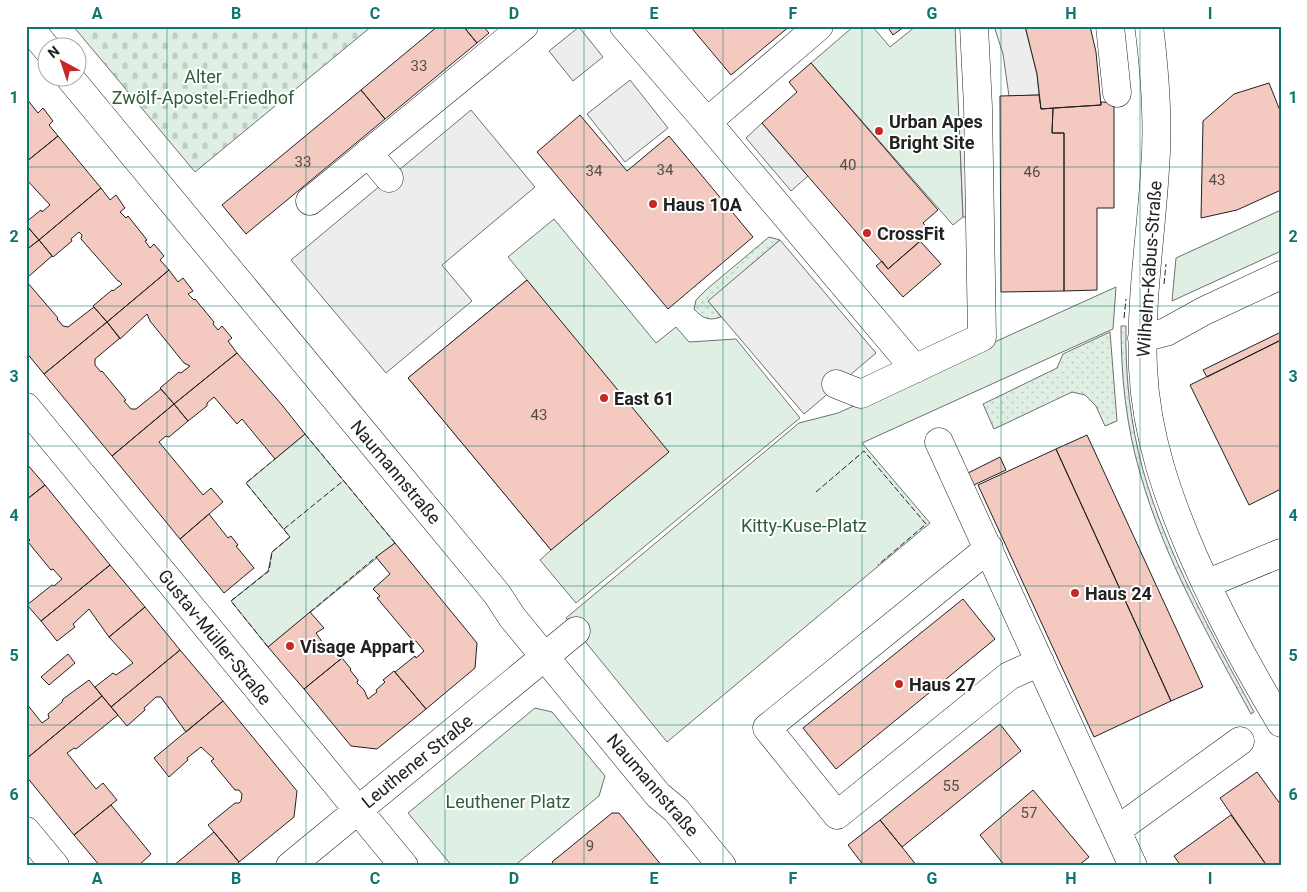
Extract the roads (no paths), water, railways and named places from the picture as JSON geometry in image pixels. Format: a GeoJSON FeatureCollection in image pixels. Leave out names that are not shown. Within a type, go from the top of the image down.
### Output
{"type":"FeatureCollection","features":[{"type":"Feature","properties":{"kind":"street"},"geometry":{"type":"LineString","coordinates":[[28,26],[38,38]]}},
{"type":"Feature","properties":{"kind":"street"},"geometry":{"type":"LineString","coordinates":[[310,201],[524,26]]}},
{"type":"Feature","properties":{"kind":"street"},"geometry":{"type":"LineString","coordinates":[[624,26],[915,369]]}},
{"type":"Feature","properties":{"kind":"street"},"geometry":{"type":"LineString","coordinates":[[706,122],[819,26]]}},
{"type":"Feature","properties":{"kind":"street"},"geometry":{"type":"LineString","coordinates":[[836,384],[861,394],[982,336],[978,107],[974,26]]}},
{"type":"Feature","properties":{"kind":"street"},"geometry":{"type":"LineString","coordinates":[[1110,26],[1118,93]]}},
{"type":"Feature","properties":{"kind":"street","name":"Wilhelm-Kabus-Straße"},"geometry":{"type":"LineString","coordinates":[[1149,26],[1156,91],[1157,132],[1142,338],[1144,390],[1148,417],[1158,465],[1179,522],[1206,584],[1242,655],[1281,723]]}},
{"type":"Feature","properties":{"kind":"street","name":"Naumannstraße"},"geometry":{"type":"LineString","coordinates":[[78,88],[497,594],[512,617],[544,657],[658,795],[676,810],[722,866]]}},
{"type":"Feature","properties":{"kind":"street"},"geometry":{"type":"LineString","coordinates":[[368,153],[389,178]]}},
{"type":"Feature","properties":{"kind":"street"},"geometry":{"type":"LineString","coordinates":[[1142,338],[1166,332],[1281,275]]}},
{"type":"Feature","properties":{"kind":"street","name":"Gustav-Müller-Straße"},"geometry":{"type":"LineString","coordinates":[[26,407],[404,866]]}},
{"type":"Feature","properties":{"kind":"street"},"geometry":{"type":"LineString","coordinates":[[939,442],[1133,866]]}},
{"type":"Feature","properties":{"kind":"street"},"geometry":{"type":"LineString","coordinates":[[989,548],[766,728],[837,815],[1009,676],[1040,662]]}},
{"type":"Feature","properties":{"kind":"street"},"geometry":{"type":"LineString","coordinates":[[1206,584],[1281,553]]}},
{"type":"Feature","properties":{"kind":"street","name":"Leuthener Straße"},"geometry":{"type":"LineString","coordinates":[[290,866],[576,631]]}},
{"type":"Feature","properties":{"kind":"street"},"geometry":{"type":"LineString","coordinates":[[1117,830],[1240,741]]}},
{"type":"Feature","properties":{"kind":"street"},"geometry":{"type":"LineString","coordinates":[[26,831],[55,866]]}},
{"type":"Feature","properties":{"kind":"place","name":"Urban Apes Bright Site"},"geometry":{"type":"Point","coordinates":[879,131]}},
{"type":"Feature","properties":{"kind":"place","name":"Haus 10A"},"geometry":{"type":"Point","coordinates":[653,204]}},
{"type":"Feature","properties":{"kind":"place","name":"CrossFit"},"geometry":{"type":"Point","coordinates":[867,233]}},
{"type":"Feature","properties":{"kind":"place","name":"East 61"},"geometry":{"type":"Point","coordinates":[604,398]}},
{"type":"Feature","properties":{"kind":"place","name":"Haus 24"},"geometry":{"type":"Point","coordinates":[1075,593]}},
{"type":"Feature","properties":{"kind":"place","name":"Visage Appart"},"geometry":{"type":"Point","coordinates":[290,646]}},
{"type":"Feature","properties":{"kind":"place","name":"Haus 27"},"geometry":{"type":"Point","coordinates":[899,684]}},
{"type":"Feature","properties":{"kind":"park label","name":"Alter Zwölf-Apostel-Friedhof"},"geometry":{"type":"Point","coordinates":[203,86]}},
{"type":"Feature","properties":{"kind":"park label","name":"Kitty-Kuse-Platz"},"geometry":{"type":"Point","coordinates":[804,525]}},
{"type":"Feature","properties":{"kind":"park label","name":"Leuthener Platz"},"geometry":{"type":"Point","coordinates":[508,801]}}]}
